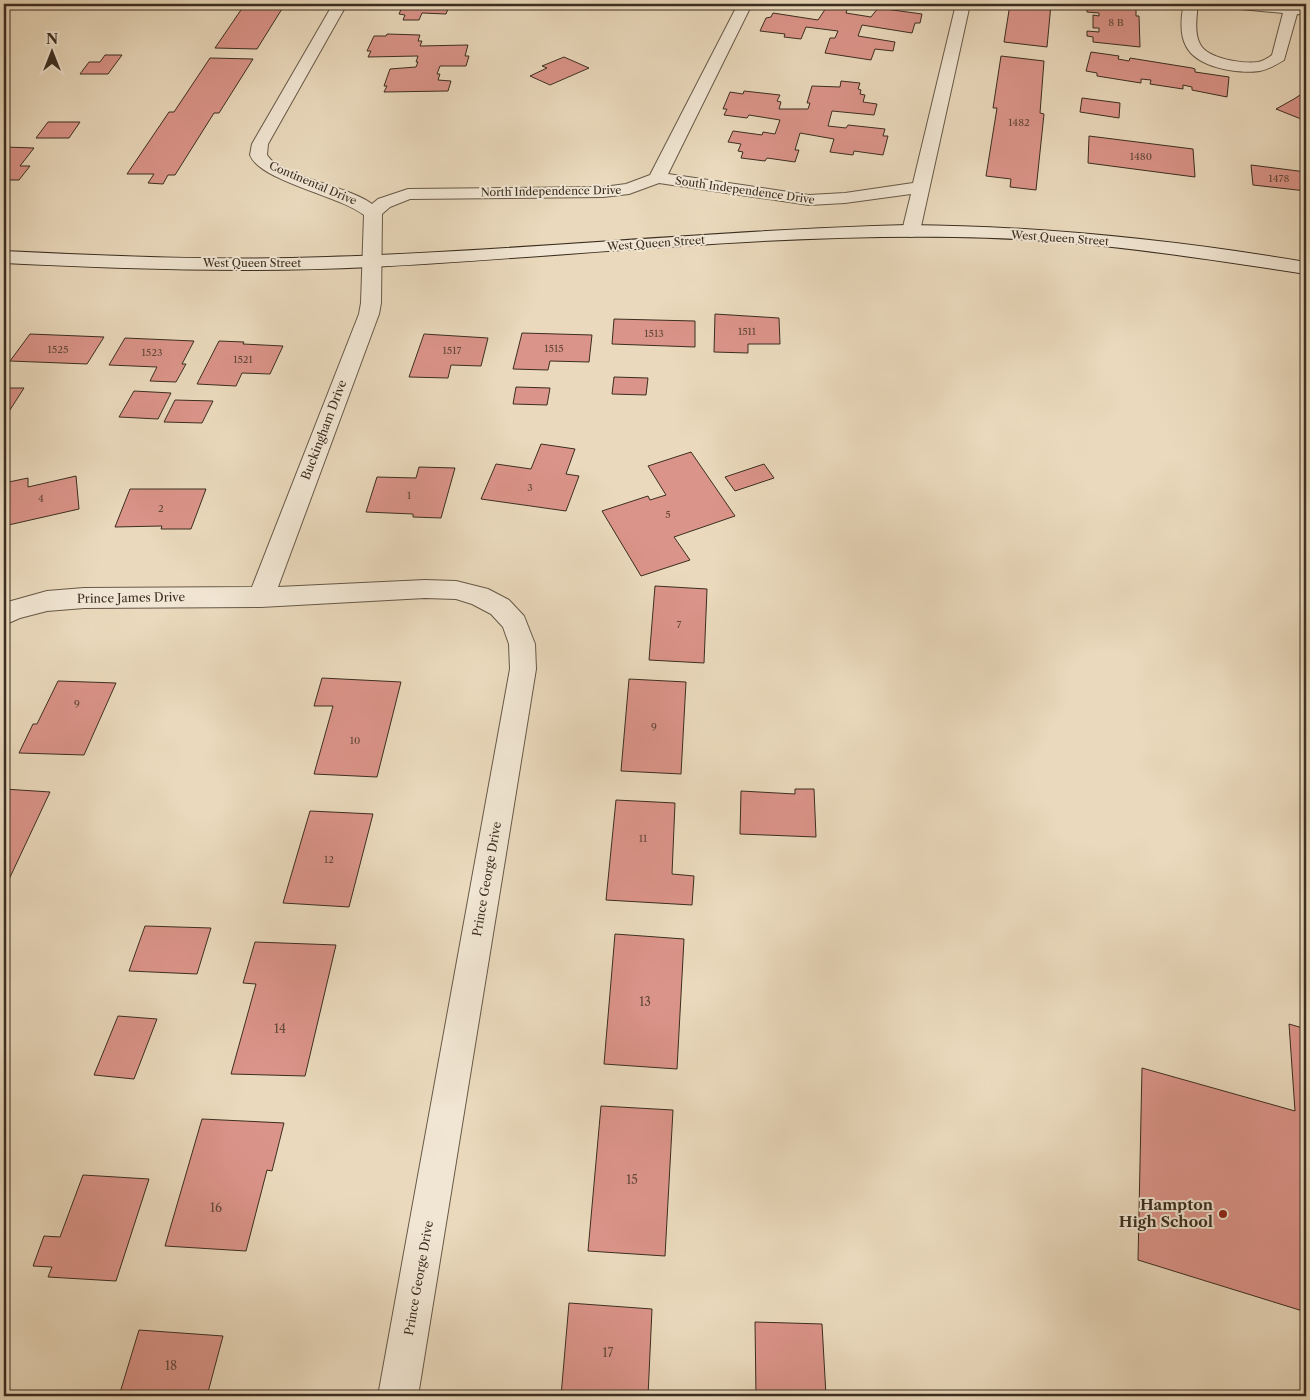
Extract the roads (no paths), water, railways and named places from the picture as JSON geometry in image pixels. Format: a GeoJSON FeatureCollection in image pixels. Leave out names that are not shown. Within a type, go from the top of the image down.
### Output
{"type":"FeatureCollection","features":[{"type":"Feature","properties":{"kind":"street","name":"Continental Drive"},"geometry":{"type":"LineString","coordinates":[[340,4],[260,144],[258,152],[260,159],[275,170],[354,200],[367,207],[373,213]]}},
{"type":"Feature","properties":{"kind":"street"},"geometry":{"type":"LineString","coordinates":[[657,178],[745,4]]}},
{"type":"Feature","properties":{"kind":"street"},"geometry":{"type":"LineString","coordinates":[[911,231],[963,4]]}},
{"type":"Feature","properties":{"kind":"street"},"geometry":{"type":"LineString","coordinates":[[1200,4],[1190,8],[1188,20],[1194,47],[1203,56],[1234,66],[1262,66],[1279,57],[1291,9]]}},
{"type":"Feature","properties":{"kind":"street"},"geometry":{"type":"LineString","coordinates":[[1230,4],[1306,12]]}},
{"type":"Feature","properties":{"kind":"street","name":"North Independence Drive"},"geometry":{"type":"LineString","coordinates":[[373,213],[384,203],[408,194],[603,192],[629,189],[646,184],[657,178]]}},
{"type":"Feature","properties":{"kind":"street","name":"South Independence Drive"},"geometry":{"type":"LineString","coordinates":[[657,178],[809,200],[845,198],[922,187]]}},
{"type":"Feature","properties":{"kind":"street"},"geometry":{"type":"LineString","coordinates":[[372,261],[373,213]]}},
{"type":"Feature","properties":{"kind":"street","name":"West Queen Street"},"geometry":{"type":"LineString","coordinates":[[4,257],[190,264],[372,261],[770,236],[911,231],[1107,240],[1186,249],[1306,268]]}},
{"type":"Feature","properties":{"kind":"street","name":"Buckingham Drive"},"geometry":{"type":"LineString","coordinates":[[261,597],[368,314],[372,292],[372,261]]}},
{"type":"Feature","properties":{"kind":"street","name":"Prince George Drive"},"geometry":{"type":"LineString","coordinates":[[261,597],[425,589],[456,590],[479,596],[500,607],[515,623],[522,644],[523,669],[398,1396]]}},
{"type":"Feature","properties":{"kind":"street","name":"Prince James Drive"},"geometry":{"type":"LineString","coordinates":[[4,615],[12,610],[47,601],[84,598],[261,597]]}},
{"type":"Feature","properties":{"kind":"place","name":"Hampton High School"},"geometry":{"type":"Point","coordinates":[1223,1214]}}]}
